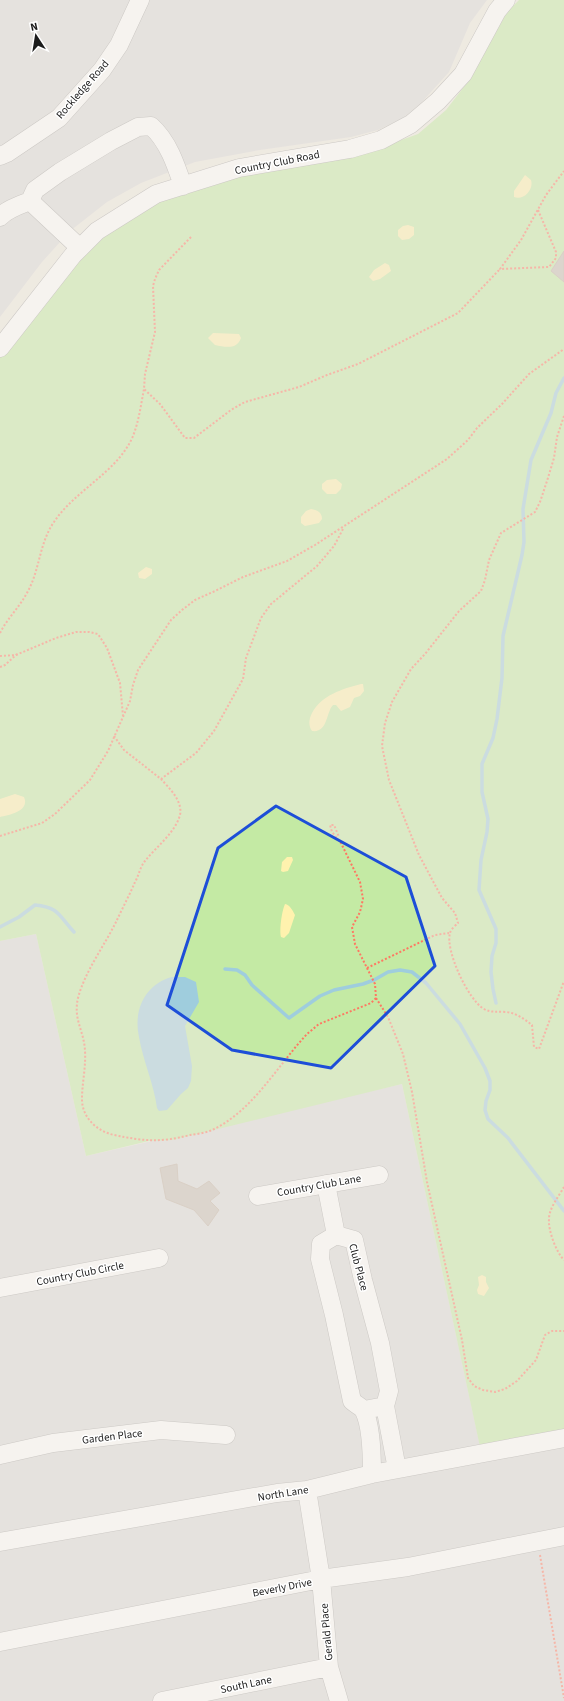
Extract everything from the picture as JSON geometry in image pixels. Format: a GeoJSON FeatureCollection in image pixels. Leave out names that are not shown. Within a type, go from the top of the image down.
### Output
{"type":"FeatureCollection","features":[{"type":"Feature","properties":{"kind":"street","name":"Rockledge Road"},"geometry":{"type":"LineString","coordinates":[[0,156],[7,153],[59,118],[90,84],[102,70],[119,45],[140,0]]}},
{"type":"Feature","properties":{"kind":"street","name":"Country Club Road"},"geometry":{"type":"LineString","coordinates":[[0,347],[80,248],[97,231],[156,194],[241,168],[350,149],[381,140],[411,124],[438,101],[463,74],[497,11],[506,0]]}},
{"type":"Feature","properties":{"kind":"street"},"geometry":{"type":"LineString","coordinates":[[0,217],[30,201],[35,190],[66,168],[138,127],[151,126],[158,132],[175,163],[183,186]]}},
{"type":"Feature","properties":{"kind":"street"},"geometry":{"type":"LineString","coordinates":[[30,201],[80,248]]}},
{"type":"Feature","properties":{"kind":"street","name":"Country Club Lane"},"geometry":{"type":"LineString","coordinates":[[258,1196],[379,1175]]}},
{"type":"Feature","properties":{"kind":"street"},"geometry":{"type":"LineString","coordinates":[[326,1184],[336,1235]]}},
{"type":"Feature","properties":{"kind":"street","name":"Club Place"},"geometry":{"type":"LineString","coordinates":[[364,1410],[352,1401],[334,1314],[320,1259],[322,1244],[336,1235],[354,1240],[380,1343],[388,1384],[389,1391],[385,1406],[397,1469]]}},
{"type":"Feature","properties":{"kind":"street","name":"Country Club Circle"},"geometry":{"type":"LineString","coordinates":[[0,1288],[159,1258]]}},
{"type":"Feature","properties":{"kind":"street"},"geometry":{"type":"LineString","coordinates":[[372,1474],[371,1444],[364,1410],[385,1406]]}},
{"type":"Feature","properties":{"kind":"street","name":"Garden Place"},"geometry":{"type":"LineString","coordinates":[[0,1455],[53,1443],[161,1430],[226,1435]]}},
{"type":"Feature","properties":{"kind":"street","name":"North Lane"},"geometry":{"type":"LineString","coordinates":[[0,1542],[277,1493],[307,1490],[372,1474],[564,1438]]}},
{"type":"Feature","properties":{"kind":"street"},"geometry":{"type":"LineString","coordinates":[[371,1444],[391,1439]]}},
{"type":"Feature","properties":{"kind":"street","name":"Gerald Place"},"geometry":{"type":"LineString","coordinates":[[307,1490],[321,1579],[329,1667],[339,1701]]}},
{"type":"Feature","properties":{"kind":"street","name":"Beverly Drive"},"geometry":{"type":"LineString","coordinates":[[0,1642],[321,1579],[408,1567],[564,1536]]}},
{"type":"Feature","properties":{"kind":"street","name":"South Lane"},"geometry":{"type":"LineString","coordinates":[[162,1701],[329,1667]]}},
{"type":"Feature","properties":{"kind":"path"},"geometry":{"type":"LineString","coordinates":[[144,389],[160,404],[185,438],[194,438],[231,410],[245,402],[299,387],[326,375],[358,364],[458,313],[500,269],[521,240],[546,195],[564,171]]}},
{"type":"Feature","properties":{"kind":"path"},"geometry":{"type":"LineString","coordinates":[[500,269],[549,267],[556,258],[556,252],[538,210]]}},
{"type":"Feature","properties":{"kind":"path"},"geometry":{"type":"LineString","coordinates":[[0,633],[23,602],[30,587],[46,536],[53,523],[70,501],[113,465],[133,436],[155,332],[153,286],[155,279],[159,270],[191,237]]}},
{"type":"Feature","properties":{"kind":"path"},"geometry":{"type":"LineString","coordinates":[[0,836],[42,823],[55,814],[90,780],[108,752],[123,718],[130,701],[138,670],[172,620],[182,610],[196,600],[243,577],[287,561],[343,528],[447,459],[468,440],[477,428],[502,404],[524,379],[564,349]]}},
{"type":"Feature","properties":{"kind":"path"},"geometry":{"type":"LineString","coordinates":[[564,416],[557,437],[554,458],[540,502],[535,512],[501,533],[488,560],[485,580],[481,590],[459,611],[425,654],[411,669],[392,702],[384,723],[382,746],[389,780],[409,833],[442,898],[455,913],[458,923],[450,932],[451,944],[461,980],[472,997],[482,1008],[491,1012],[506,1012],[520,1016],[532,1025],[534,1047],[539,1049],[564,981]]}},
{"type":"Feature","properties":{"kind":"path"},"geometry":{"type":"LineString","coordinates":[[161,779],[196,753],[214,731],[243,679],[246,658],[261,618],[271,604],[317,566],[334,546],[343,528]]}},
{"type":"Feature","properties":{"kind":"path"},"geometry":{"type":"LineString","coordinates":[[0,656],[17,653],[76,632],[98,634],[106,648],[120,682],[123,718]]}},
{"type":"Feature","properties":{"kind":"path"},"geometry":{"type":"LineString","coordinates":[[0,667],[5,665],[17,653]]}},
{"type":"Feature","properties":{"kind":"path"},"geometry":{"type":"LineString","coordinates":[[114,736],[124,750],[161,779],[171,790],[179,804],[180,814],[172,829],[158,848],[144,862],[116,922],[83,983],[78,999],[76,1015],[85,1049],[86,1070],[82,1088],[82,1108],[89,1121],[111,1134],[150,1141],[173,1140],[211,1130],[229,1120],[246,1104],[307,1034],[319,1024],[371,1003],[376,998]]}},
{"type":"Feature","properties":{"kind":"path"},"geometry":{"type":"LineString","coordinates":[[339,837],[334,825],[330,825],[332,832],[341,843],[360,882],[363,899],[360,912],[352,927],[355,944],[375,984],[376,998],[388,1017],[403,1054],[410,1084],[427,1182],[468,1378],[474,1386],[483,1390],[495,1392],[505,1389],[517,1380],[536,1360],[545,1335],[552,1332],[564,1331]]}},
{"type":"Feature","properties":{"kind":"path"},"geometry":{"type":"LineString","coordinates":[[367,968],[435,935],[448,933]]}},
{"type":"Feature","properties":{"kind":"path"},"geometry":{"type":"LineString","coordinates":[[564,1187],[549,1219],[553,1240],[559,1254],[564,1260]]}},
{"type":"Feature","properties":{"kind":"path"},"geometry":{"type":"LineString","coordinates":[[538,1542],[564,1698]]}},
{"type":"Feature","properties":{"kind":"highlighted area"},"geometry":{"type":"Polygon","coordinates":[[[276,806],[406,877],[435,966],[331,1068],[232,1050],[167,1005],[218,848],[276,806]]]}},
{"type":"Feature","properties":{"kind":"shaded area"},"geometry":{"type":"Polygon","coordinates":[[[0,0],[487,0],[470,23],[449,72],[422,102],[403,118],[378,130],[351,137],[260,150],[195,162],[141,183],[107,202],[70,231],[42,262],[0,317],[0,0]]]}},
{"type":"Feature","properties":{"kind":"shaded area"},"geometry":{"type":"Polygon","coordinates":[[[36,934],[86,1156],[402,1084],[480,1446],[564,1432],[564,1701],[0,1701],[0,941],[36,934]]]}},
{"type":"Feature","properties":{"kind":"green space"},"geometry":{"type":"Polygon","coordinates":[[[519,0],[564,0],[564,1432],[480,1447],[402,1084],[173,1140],[149,1141],[86,1156],[36,934],[0,941],[0,356],[100,235],[158,199],[240,173],[354,157],[418,134],[446,110],[470,79],[507,12],[519,0]]]}},
{"type":"Feature","properties":{"kind":"sand"},"geometry":{"type":"Polygon","coordinates":[[[525,175],[531,180],[532,183],[530,190],[525,196],[518,198],[514,197],[514,191],[525,175]]]}},
{"type":"Feature","properties":{"kind":"sand"},"geometry":{"type":"Polygon","coordinates":[[[408,225],[414,227],[414,235],[409,239],[402,240],[398,236],[398,230],[403,226],[408,225]]]}},
{"type":"Feature","properties":{"kind":"sand"},"geometry":{"type":"Polygon","coordinates":[[[385,263],[389,265],[391,271],[380,279],[373,281],[369,277],[374,270],[385,263]]]}},
{"type":"Feature","properties":{"kind":"sand"},"geometry":{"type":"Polygon","coordinates":[[[213,333],[239,334],[241,338],[234,346],[219,346],[215,345],[208,338],[213,333]]]}},
{"type":"Feature","properties":{"kind":"sand"},"geometry":{"type":"Polygon","coordinates":[[[336,479],[342,484],[341,489],[336,494],[327,494],[322,489],[322,484],[327,480],[336,479]]]}},
{"type":"Feature","properties":{"kind":"sand"},"geometry":{"type":"Polygon","coordinates":[[[311,509],[319,512],[322,519],[319,523],[305,526],[301,523],[301,517],[306,511],[311,509]]]}},
{"type":"Feature","properties":{"kind":"sand"},"geometry":{"type":"Polygon","coordinates":[[[146,567],[152,569],[152,574],[145,579],[139,578],[138,573],[146,567]]]}},
{"type":"Feature","properties":{"kind":"sand"},"geometry":{"type":"Polygon","coordinates":[[[363,684],[364,691],[360,696],[354,698],[350,707],[341,711],[336,705],[333,705],[321,729],[312,731],[309,724],[310,718],[316,707],[321,702],[333,694],[363,684]]]}},
{"type":"Feature","properties":{"kind":"sand"},"geometry":{"type":"Polygon","coordinates":[[[15,794],[24,797],[24,806],[18,812],[0,817],[0,799],[15,794]]]}},
{"type":"Feature","properties":{"kind":"sand"},"geometry":{"type":"Polygon","coordinates":[[[287,857],[292,857],[293,860],[288,871],[283,872],[281,871],[282,862],[287,857]]]}},
{"type":"Feature","properties":{"kind":"sand"},"geometry":{"type":"Polygon","coordinates":[[[285,904],[290,907],[295,915],[289,933],[284,938],[281,937],[280,930],[285,904]]]}},
{"type":"Feature","properties":{"kind":"sand"},"geometry":{"type":"Polygon","coordinates":[[[482,1275],[486,1277],[486,1282],[489,1288],[484,1296],[478,1294],[477,1290],[479,1285],[478,1277],[482,1275]]]}},
{"type":"Feature","properties":{"kind":"water"},"geometry":{"type":"Polygon","coordinates":[[[172,977],[185,977],[196,982],[199,1002],[185,1026],[192,1066],[191,1081],[188,1088],[167,1110],[159,1111],[141,1046],[138,1018],[143,1000],[148,992],[163,981],[172,977]]]}},
{"type":"Feature","properties":{"kind":"building"},"geometry":{"type":"Polygon","coordinates":[[[564,251],[564,282],[551,271],[564,251]]]}},
{"type":"Feature","properties":{"kind":"building"},"geometry":{"type":"Polygon","coordinates":[[[177,1164],[178,1181],[197,1189],[209,1181],[220,1193],[210,1201],[219,1210],[208,1226],[194,1210],[166,1199],[160,1168],[177,1164]]]}},
{"type":"Feature","properties":{"kind":"waterway"},"geometry":{"type":"LineString","coordinates":[[496,1003],[491,972],[492,956],[496,943],[496,929],[479,890],[481,860],[487,832],[488,819],[482,792],[482,764],[493,738],[497,719],[502,678],[503,636],[522,555],[524,542],[523,509],[531,460],[551,413],[556,393],[564,378]]}},
{"type":"Feature","properties":{"kind":"waterway"},"geometry":{"type":"LineString","coordinates":[[0,927],[19,917],[35,905],[54,910],[74,932]]}},
{"type":"Feature","properties":{"kind":"waterway"},"geometry":{"type":"LineString","coordinates":[[225,969],[237,970],[245,975],[252,985],[289,1018],[320,996],[334,990],[363,984],[388,972],[400,970],[412,972],[426,983],[460,1024],[485,1068],[490,1081],[490,1090],[486,1101],[485,1110],[488,1119],[508,1138],[564,1211]]}}]}
